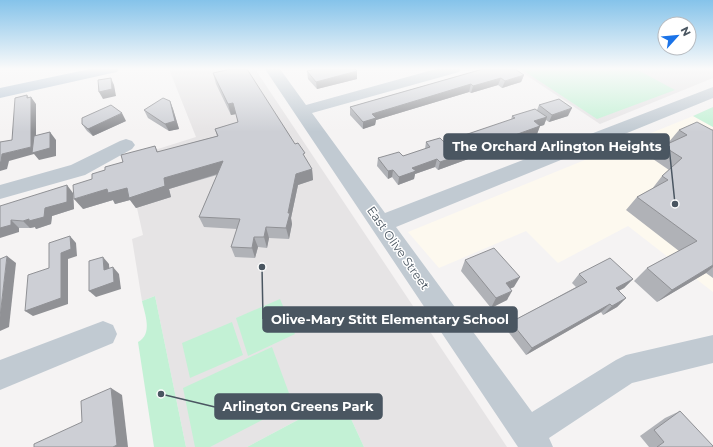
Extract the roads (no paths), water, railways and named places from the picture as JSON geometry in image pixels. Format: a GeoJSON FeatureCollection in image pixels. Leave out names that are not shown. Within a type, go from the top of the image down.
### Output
{"type":"FeatureCollection","features":[{"type":"Feature","properties":{"kind":"main road"},"geometry":{"type":"LineString","coordinates":[[0,93],[15,90]]}},
{"type":"Feature","properties":{"kind":"street","name":"East Olive Street"},"geometry":{"type":"LineString","coordinates":[[287,90],[532,440]]}},
{"type":"Feature","properties":{"kind":"street"},"geometry":{"type":"LineString","coordinates":[[302,111],[379,90]]}},
{"type":"Feature","properties":{"kind":"street"},"geometry":{"type":"LineString","coordinates":[[381,224],[713,92]]}},
{"type":"Feature","properties":{"kind":"street"},"geometry":{"type":"LineString","coordinates":[[0,192],[78,170],[126,145]]}},
{"type":"Feature","properties":{"kind":"street"},"geometry":{"type":"LineString","coordinates":[[0,375],[103,334]]}},
{"type":"Feature","properties":{"kind":"street"},"geometry":{"type":"LineString","coordinates":[[532,440],[626,370],[713,349]]}},
{"type":"Feature","properties":{"kind":"place","name":"The Orchard Arlington Heights"},"geometry":{"type":"Point","coordinates":[675,204]}},
{"type":"Feature","properties":{"kind":"place","name":"Olive-Mary Stitt Elementary School"},"geometry":{"type":"Point","coordinates":[262,267]}},
{"type":"Feature","properties":{"kind":"place","name":"Arlington Greens Park"},"geometry":{"type":"Point","coordinates":[161,394]}}]}
